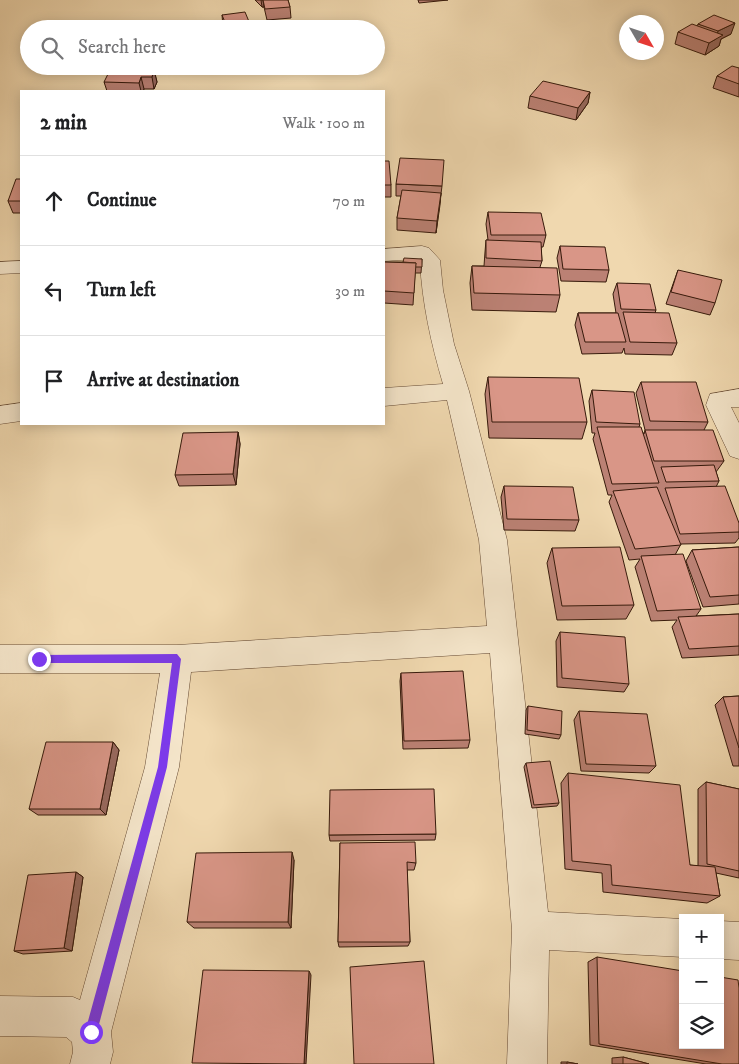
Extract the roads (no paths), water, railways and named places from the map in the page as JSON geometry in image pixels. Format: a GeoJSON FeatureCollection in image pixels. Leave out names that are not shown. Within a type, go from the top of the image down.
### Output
{"type":"FeatureCollection","features":[{"type":"Feature","properties":{"kind":"street"},"geometry":{"type":"LineString","coordinates":[[385,255],[422,252],[430,260],[435,308],[457,391],[492,540],[504,639],[531,930],[527,1064]]}},
{"type":"Feature","properties":{"kind":"street"},"geometry":{"type":"LineString","coordinates":[[0,268],[20,268]]}},
{"type":"Feature","properties":{"kind":"street"},"geometry":{"type":"LineString","coordinates":[[385,397],[457,391]]}},
{"type":"Feature","properties":{"kind":"street"},"geometry":{"type":"LineString","coordinates":[[739,398],[719,400],[718,405],[739,450]]}},
{"type":"Feature","properties":{"kind":"street"},"geometry":{"type":"LineString","coordinates":[[0,415],[20,412]]}},
{"type":"Feature","properties":{"kind":"street"},"geometry":{"type":"LineString","coordinates":[[0,659],[177,659],[504,639]]}},
{"type":"Feature","properties":{"kind":"street"},"geometry":{"type":"LineString","coordinates":[[90,1048],[162,767],[177,659]]}},
{"type":"Feature","properties":{"kind":"street"},"geometry":{"type":"LineString","coordinates":[[531,930],[679,938]]}},
{"type":"Feature","properties":{"kind":"street"},"geometry":{"type":"LineString","coordinates":[[724,940],[739,941]]}},
{"type":"Feature","properties":{"kind":"street"},"geometry":{"type":"LineString","coordinates":[[0,1016],[72,1017],[90,1048]]}}]}
